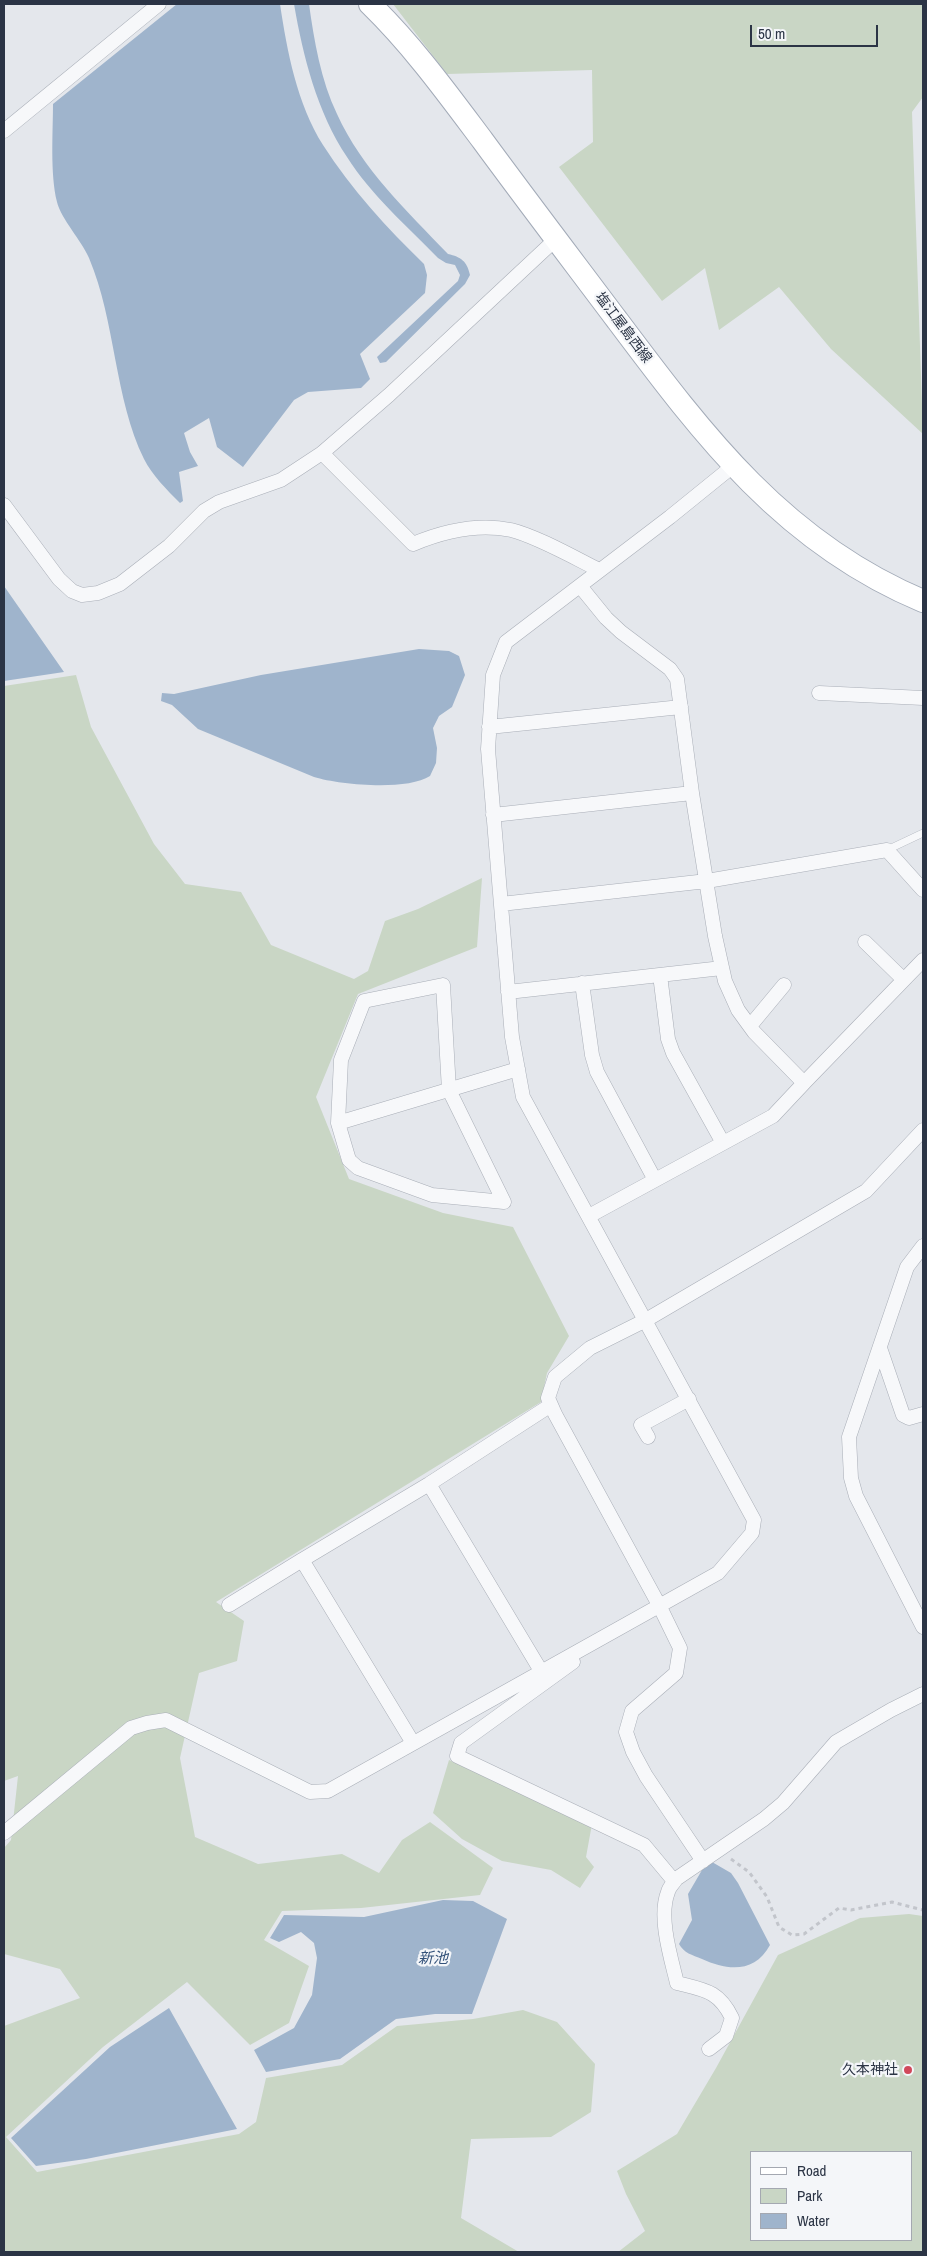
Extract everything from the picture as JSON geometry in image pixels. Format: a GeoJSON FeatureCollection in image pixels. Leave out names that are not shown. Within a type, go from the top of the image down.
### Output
{"type":"FeatureCollection","features":[{"type":"Feature","properties":{"kind":"main road","name":"塩江屋島西線"},"geometry":{"type":"LineString","coordinates":[[370,4],[427,66],[693,420],[733,466],[782,513],[820,544],[872,577],[923,601]]}},
{"type":"Feature","properties":{"kind":"street"},"geometry":{"type":"LineString","coordinates":[[4,131],[159,4]]}},
{"type":"Feature","properties":{"kind":"street"},"geometry":{"type":"LineString","coordinates":[[4,505],[59,579],[72,591],[82,595],[98,593],[120,584],[169,546],[204,511],[219,502],[281,480],[322,453],[389,395],[556,240]]}},
{"type":"Feature","properties":{"kind":"street"},"geometry":{"type":"LineString","coordinates":[[322,453],[413,544],[433,536],[458,530],[479,528],[511,530],[599,570]]}},
{"type":"Feature","properties":{"kind":"street"},"geometry":{"type":"LineString","coordinates":[[4,1833],[131,1728],[166,1720],[310,1792],[321,1793],[328,1791],[718,1573],[752,1533],[754,1520],[523,1097],[512,1037],[488,749],[493,675],[506,642],[670,517],[733,466]]}},
{"type":"Feature","properties":{"kind":"street"},"geometry":{"type":"LineString","coordinates":[[580,586],[620,632],[670,669],[677,680],[692,794],[724,981],[738,1010],[750,1026],[804,1083]]}},
{"type":"Feature","properties":{"kind":"street"},"geometry":{"type":"LineString","coordinates":[[819,693],[923,698]]}},
{"type":"Feature","properties":{"kind":"street"},"geometry":{"type":"LineString","coordinates":[[489,727],[681,707]]}},
{"type":"Feature","properties":{"kind":"street"},"geometry":{"type":"LineString","coordinates":[[493,815],[692,794]]}},
{"type":"Feature","properties":{"kind":"street"},"geometry":{"type":"LineString","coordinates":[[501,904],[707,881],[887,850],[923,890]]}},
{"type":"Feature","properties":{"kind":"street"},"geometry":{"type":"LineString","coordinates":[[865,942],[903,979]]}},
{"type":"Feature","properties":{"kind":"street"},"geometry":{"type":"LineString","coordinates":[[589,1216],[773,1116],[923,960]]}},
{"type":"Feature","properties":{"kind":"street"},"geometry":{"type":"LineString","coordinates":[[508,992],[722,968]]}},
{"type":"Feature","properties":{"kind":"street"},"geometry":{"type":"LineString","coordinates":[[660,975],[668,1039],[673,1053],[723,1143]]}},
{"type":"Feature","properties":{"kind":"street"},"geometry":{"type":"LineString","coordinates":[[582,983],[592,1054],[597,1072],[655,1180]]}},
{"type":"Feature","properties":{"kind":"street"},"geometry":{"type":"LineString","coordinates":[[443,985],[450,1090],[504,1202],[432,1194],[358,1168],[349,1160],[338,1123],[341,1060],[364,1000],[443,985]]}},
{"type":"Feature","properties":{"kind":"street"},"geometry":{"type":"LineString","coordinates":[[750,1026],[784,985]]}},
{"type":"Feature","properties":{"kind":"street"},"geometry":{"type":"LineString","coordinates":[[338,1123],[518,1069]]}},
{"type":"Feature","properties":{"kind":"street"},"geometry":{"type":"LineString","coordinates":[[708,1857],[646,1776],[633,1752],[626,1732],[632,1711],[676,1673],[680,1648],[659,1605],[548,1398],[555,1378],[590,1348],[646,1320],[866,1191],[923,1130]]}},
{"type":"Feature","properties":{"kind":"street"},"geometry":{"type":"LineString","coordinates":[[923,1246],[907,1267],[850,1437],[851,1478],[856,1496],[923,1627]]}},
{"type":"Feature","properties":{"kind":"street"},"geometry":{"type":"LineString","coordinates":[[880,1348],[903,1415],[909,1418],[923,1414]]}},
{"type":"Feature","properties":{"kind":"street"},"geometry":{"type":"LineString","coordinates":[[648,1437],[642,1425],[689,1399]]}},
{"type":"Feature","properties":{"kind":"street"},"geometry":{"type":"LineString","coordinates":[[229,1605],[429,1484],[551,1404]]}},
{"type":"Feature","properties":{"kind":"street"},"geometry":{"type":"LineString","coordinates":[[429,1484],[541,1671]]}},
{"type":"Feature","properties":{"kind":"street"},"geometry":{"type":"LineString","coordinates":[[302,1560],[413,1743]]}},
{"type":"Feature","properties":{"kind":"street"},"geometry":{"type":"LineString","coordinates":[[626,1623],[461,1743],[457,1756],[644,1845],[674,1881]]}},
{"type":"Feature","properties":{"kind":"street"},"geometry":{"type":"LineString","coordinates":[[709,2049],[726,2036],[732,2018],[725,2003],[704,1989],[678,1983],[670,1955],[664,1916],[668,1892],[674,1881],[764,1819],[783,1803],[836,1742],[923,1694]]}},
{"type":"Feature","properties":{"kind":"lane"},"geometry":{"type":"LineString","coordinates":[[887,850],[923,833]]}},
{"type":"Feature","properties":{"kind":"path"},"geometry":{"type":"LineString","coordinates":[[708,1857],[735,1861],[749,1872],[767,1897],[779,1926],[792,1935],[804,1934],[839,1908],[851,1910],[892,1902],[923,1910]]}},
{"type":"Feature","properties":{"kind":"green space"},"geometry":{"type":"Polygon","coordinates":[[[393,4],[923,4],[923,97],[912,112],[923,434],[831,349],[779,287],[719,330],[705,268],[662,301],[559,167],[593,142],[592,70],[447,74],[393,4]]]}},
{"type":"Feature","properties":{"kind":"green space"},"geometry":{"type":"Polygon","coordinates":[[[76,675],[91,727],[154,844],[185,884],[241,892],[271,945],[354,979],[368,971],[385,921],[418,909],[482,878],[477,947],[358,994],[316,1097],[349,1179],[443,1213],[513,1227],[569,1336],[547,1373],[541,1402],[216,1602],[244,1621],[237,1661],[199,1673],[180,1758],[195,1837],[258,1864],[342,1854],[379,1873],[402,1840],[430,1822],[493,1868],[480,1895],[361,1908],[282,1911],[264,1940],[309,1966],[289,2023],[250,2045],[187,1982],[103,2047],[6,2137],[37,2172],[239,2134],[256,2122],[266,2078],[342,2065],[397,2026],[473,2019],[523,2010],[557,2022],[595,2064],[591,2112],[551,2137],[471,2139],[461,2218],[519,2252],[4,2252],[4,2026],[80,1998],[60,1969],[4,1954],[4,1848],[11,1840],[18,1776],[4,1781],[4,686],[76,675]]]}},
{"type":"Feature","properties":{"kind":"green space"},"geometry":{"type":"Polygon","coordinates":[[[449,1760],[592,1824],[586,1857],[594,1867],[580,1888],[551,1870],[502,1861],[462,1839],[433,1813],[449,1760]]]}},
{"type":"Feature","properties":{"kind":"green space"},"geometry":{"type":"Polygon","coordinates":[[[909,1914],[923,1916],[923,2252],[618,2252],[645,2231],[626,2194],[617,2171],[677,2134],[716,2068],[778,1955],[860,1918],[909,1914]]]}},
{"type":"Feature","properties":{"kind":"water"},"geometry":{"type":"Polygon","coordinates":[[[177,4],[280,4],[294,77],[314,129],[345,177],[383,222],[424,264],[427,275],[425,293],[360,354],[370,379],[361,388],[308,392],[294,400],[243,467],[217,447],[209,418],[184,433],[190,452],[198,466],[179,472],[183,501],[180,503],[151,471],[134,435],[98,283],[86,251],[59,209],[53,179],[52,153],[53,104],[177,4]]]}},
{"type":"Feature","properties":{"kind":"water"},"geometry":{"type":"Polygon","coordinates":[[[294,4],[309,4],[322,74],[331,101],[347,134],[359,153],[372,171],[417,222],[448,254],[460,258],[465,263],[470,275],[465,284],[386,362],[380,363],[377,357],[458,281],[460,275],[455,265],[446,263],[438,258],[390,210],[367,184],[336,140],[319,103],[302,44],[294,4]]]}},
{"type":"Feature","properties":{"kind":"water"},"geometry":{"type":"Polygon","coordinates":[[[4,586],[64,672],[4,681],[4,586]]]}},
{"type":"Feature","properties":{"kind":"water"},"geometry":{"type":"Polygon","coordinates":[[[419,649],[449,651],[459,656],[465,675],[452,707],[439,716],[433,728],[437,748],[436,763],[430,776],[406,784],[356,784],[314,777],[198,729],[172,705],[161,701],[162,693],[174,694],[261,675],[419,649]]]}},
{"type":"Feature","properties":{"kind":"water"},"geometry":{"type":"Polygon","coordinates":[[[712,1862],[731,1873],[738,1883],[770,1945],[757,1961],[749,1965],[740,1967],[721,1966],[683,1950],[679,1944],[692,1920],[688,1894],[702,1870],[712,1862]]]}},
{"type":"Feature","properties":{"kind":"water","name":"新池"},"geometry":{"type":"Polygon","coordinates":[[[443,1900],[473,1901],[507,1919],[472,2014],[435,2014],[396,2019],[340,2059],[266,2072],[254,2050],[294,2028],[312,1995],[317,1958],[314,1943],[301,1932],[279,1942],[270,1938],[284,1915],[364,1917],[443,1900]]]}},
{"type":"Feature","properties":{"kind":"water"},"geometry":{"type":"Polygon","coordinates":[[[169,2008],[237,2129],[86,2159],[36,2166],[11,2138],[110,2047],[169,2008]]]}},
{"type":"Feature","properties":{"kind":"place","name":"久本神社"},"geometry":{"type":"Point","coordinates":[908,2070]}}]}
